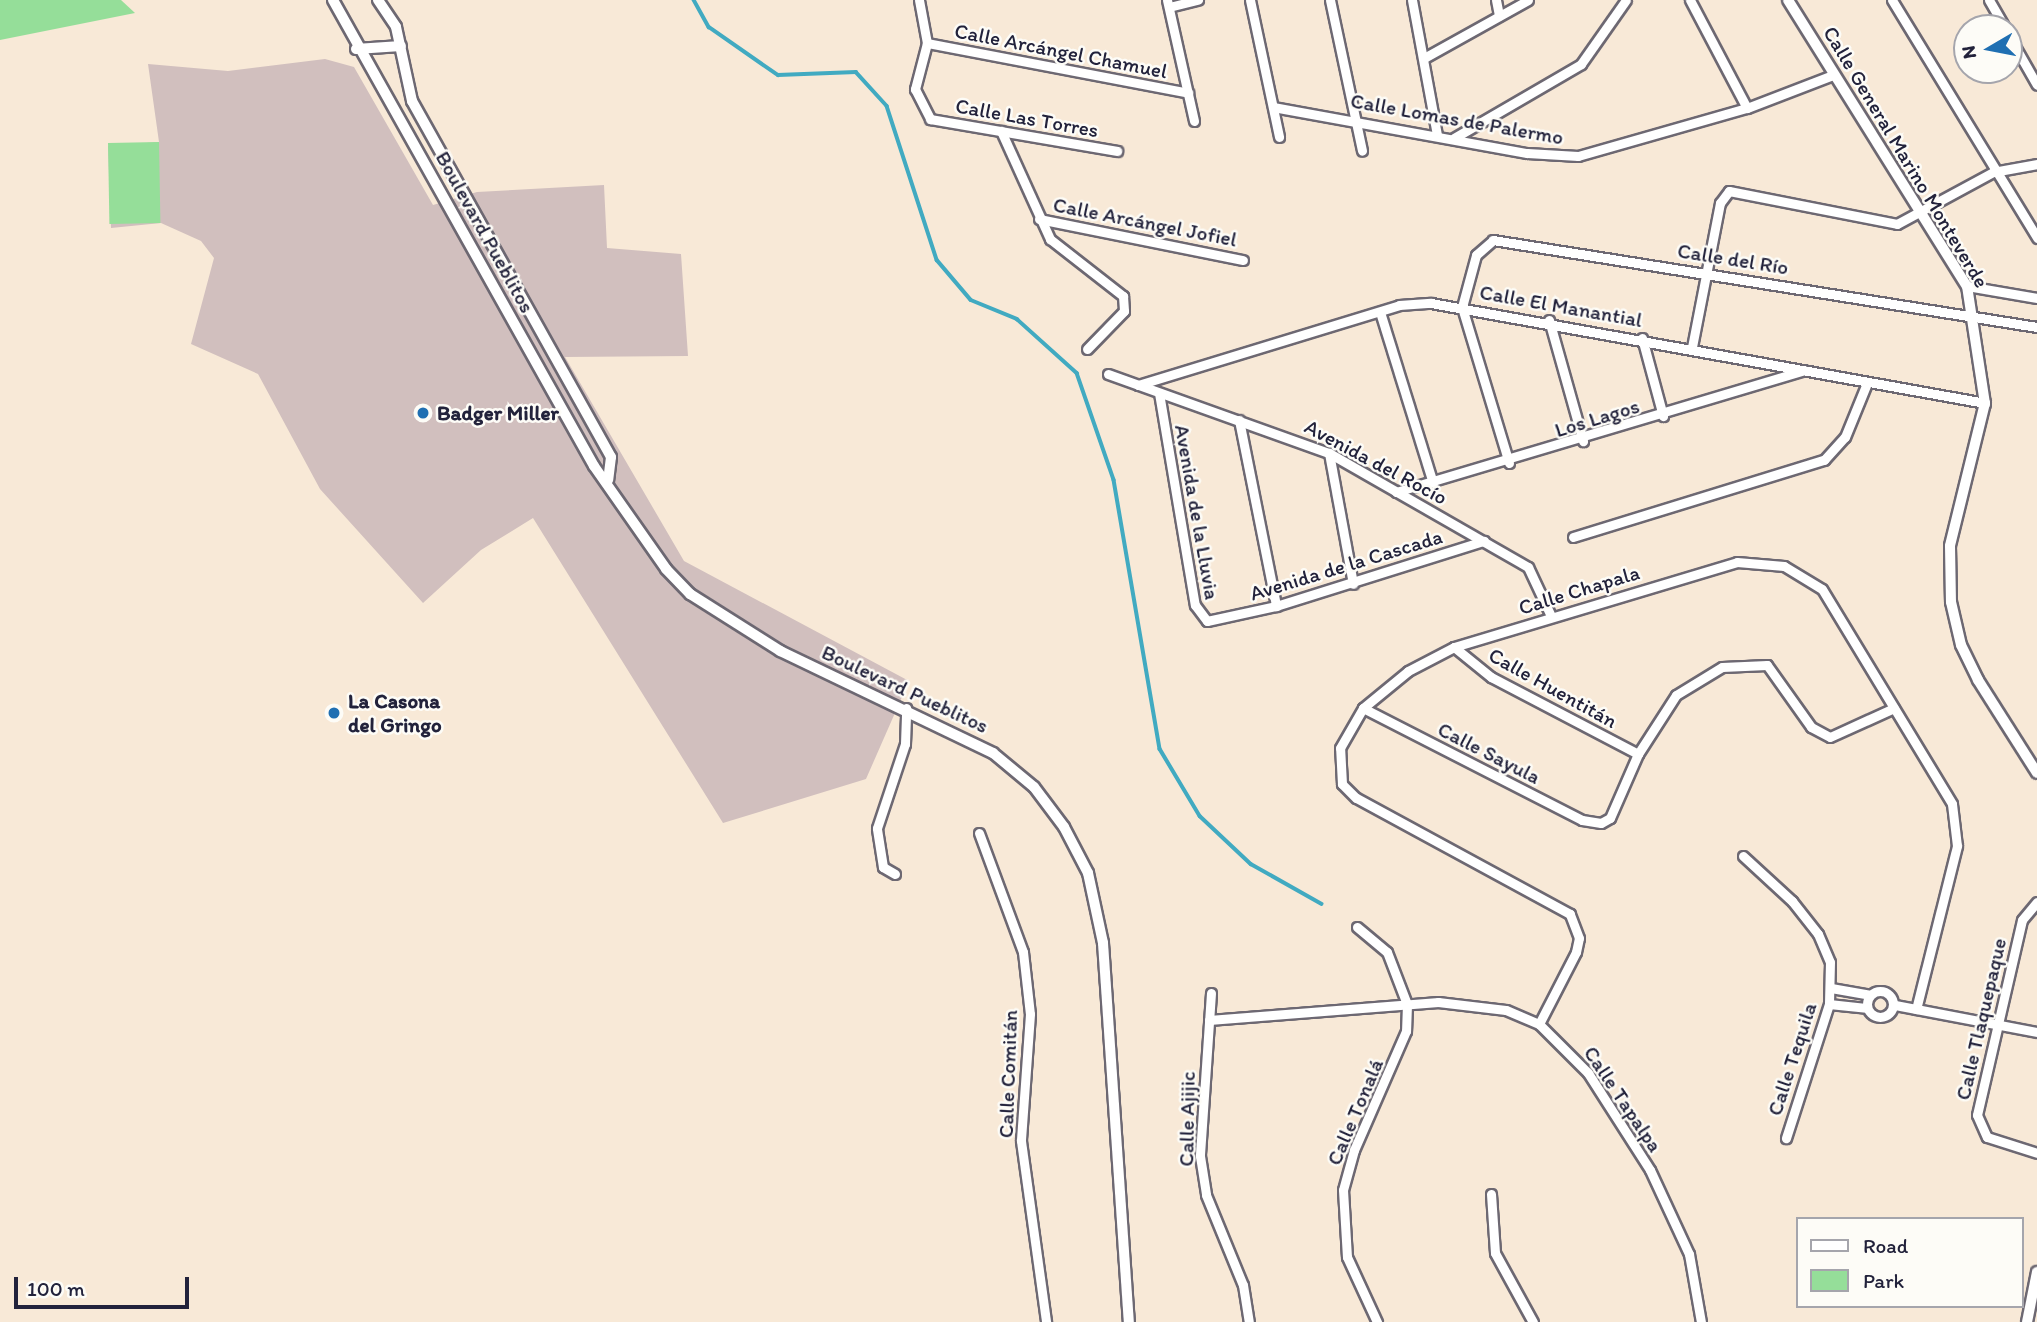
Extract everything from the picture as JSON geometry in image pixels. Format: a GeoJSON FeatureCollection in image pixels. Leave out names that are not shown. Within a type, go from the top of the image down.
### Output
{"type":"FeatureCollection","features":[{"type":"Feature","properties":{"kind":"street","name":"Boulevard Pueblitos"},"geometry":{"type":"LineString","coordinates":[[333,0],[356,49],[643,542],[690,594],[780,651],[906,708],[1017,771],[1051,806],[1088,873],[1103,943],[1129,1322]]}},
{"type":"Feature","properties":{"kind":"street","name":"Boulevard Pueblitos"},"geometry":{"type":"LineString","coordinates":[[378,0],[401,46],[412,101],[507,265],[611,457],[608,480]]}},
{"type":"Feature","properties":{"kind":"street","name":"Calle Las Torres"},"geometry":{"type":"LineString","coordinates":[[919,0],[928,43],[915,89],[923,111],[930,119],[1117,151]]}},
{"type":"Feature","properties":{"kind":"street"},"geometry":{"type":"LineString","coordinates":[[1194,121],[1168,3],[1198,0]]}},
{"type":"Feature","properties":{"kind":"street"},"geometry":{"type":"LineString","coordinates":[[1250,0],[1279,136]]}},
{"type":"Feature","properties":{"kind":"street"},"geometry":{"type":"LineString","coordinates":[[1330,0],[1362,151]]}},
{"type":"Feature","properties":{"kind":"street"},"geometry":{"type":"LineString","coordinates":[[1412,0],[1437,135]]}},
{"type":"Feature","properties":{"kind":"street"},"geometry":{"type":"LineString","coordinates":[[1496,0],[1499,16]]}},
{"type":"Feature","properties":{"kind":"street"},"geometry":{"type":"LineString","coordinates":[[1424,58],[1528,0]]}},
{"type":"Feature","properties":{"kind":"street"},"geometry":{"type":"LineString","coordinates":[[1454,138],[1581,64],[1626,0]]}},
{"type":"Feature","properties":{"kind":"street"},"geometry":{"type":"LineString","coordinates":[[1690,0],[1747,108]]}},
{"type":"Feature","properties":{"kind":"street","name":"Calle General Marino Monteverde"},"geometry":{"type":"LineString","coordinates":[[1788,0],[1920,216],[1967,286],[1977,317],[1985,402],[1950,545],[1951,602],[1961,645],[1978,680],[2037,773]]}},
{"type":"Feature","properties":{"kind":"street"},"geometry":{"type":"LineString","coordinates":[[1892,0],[1993,172],[2037,238]]}},
{"type":"Feature","properties":{"kind":"street","name":"Calle Arcángel Chamuel"},"geometry":{"type":"LineString","coordinates":[[928,43],[1188,93]]}},
{"type":"Feature","properties":{"kind":"street"},"geometry":{"type":"LineString","coordinates":[[356,49],[401,46]]}},
{"type":"Feature","properties":{"kind":"street"},"geometry":{"type":"LineString","coordinates":[[2023,60],[2037,85]]}},
{"type":"Feature","properties":{"kind":"street","name":"Calle Lomas de Palermo"},"geometry":{"type":"LineString","coordinates":[[1273,107],[1578,156],[1747,108],[1833,75]]}},
{"type":"Feature","properties":{"kind":"street"},"geometry":{"type":"LineString","coordinates":[[1001,131],[1039,219],[1076,264],[1123,296],[1124,311],[1087,349]]}},
{"type":"Feature","properties":{"kind":"street"},"geometry":{"type":"LineString","coordinates":[[1692,347],[1706,272],[1729,191],[1879,223],[1920,216],[1993,172],[2037,164]]}},
{"type":"Feature","properties":{"kind":"street","name":"Calle Arcángel Jofiel"},"geometry":{"type":"LineString","coordinates":[[1039,219],[1243,260]]}},
{"type":"Feature","properties":{"kind":"street","name":"Calle del Río"},"geometry":{"type":"LineString","coordinates":[[1462,307],[1485,244],[1506,240],[1977,317]]}},
{"type":"Feature","properties":{"kind":"street"},"geometry":{"type":"LineString","coordinates":[[489,276],[507,265]]}},
{"type":"Feature","properties":{"kind":"street"},"geometry":{"type":"LineString","coordinates":[[1967,286],[2037,298]]}},
{"type":"Feature","properties":{"kind":"street","name":"Calle El Manantial"},"geometry":{"type":"LineString","coordinates":[[1138,385],[1414,303],[1549,320],[1867,383],[1985,402]]}},
{"type":"Feature","properties":{"kind":"street"},"geometry":{"type":"LineString","coordinates":[[1462,307],[1509,463]]}},
{"type":"Feature","properties":{"kind":"street"},"geometry":{"type":"LineString","coordinates":[[1380,312],[1433,483]]}},
{"type":"Feature","properties":{"kind":"street"},"geometry":{"type":"LineString","coordinates":[[1977,317],[2037,327]]}},
{"type":"Feature","properties":{"kind":"street"},"geometry":{"type":"LineString","coordinates":[[1549,320],[1583,441]]}},
{"type":"Feature","properties":{"kind":"street"},"geometry":{"type":"LineString","coordinates":[[1642,338],[1662,416]]}},
{"type":"Feature","properties":{"kind":"street","name":"Los Lagos"},"geometry":{"type":"LineString","coordinates":[[1396,492],[1583,441],[1805,370]]}},
{"type":"Feature","properties":{"kind":"street","name":"Avenida del Rocío"},"geometry":{"type":"LineString","coordinates":[[1108,374],[1329,453],[1536,574],[1551,616]]}},
{"type":"Feature","properties":{"kind":"street"},"geometry":{"type":"LineString","coordinates":[[1573,537],[1824,460],[1845,437],[1867,383]]}},
{"type":"Feature","properties":{"kind":"street","name":"Avenida de la Lluvia"},"geometry":{"type":"LineString","coordinates":[[1159,394],[1195,605],[1200,617],[1218,620]]}},
{"type":"Feature","properties":{"kind":"street"},"geometry":{"type":"LineString","coordinates":[[1240,420],[1276,606]]}},
{"type":"Feature","properties":{"kind":"street"},"geometry":{"type":"LineString","coordinates":[[1329,453],[1353,584]]}},
{"type":"Feature","properties":{"kind":"street","name":"Avenida de la Cascada"},"geometry":{"type":"LineString","coordinates":[[1218,620],[1353,584],[1483,541]]}},
{"type":"Feature","properties":{"kind":"street","name":"Calle Chapala"},"geometry":{"type":"LineString","coordinates":[[1539,1024],[1576,952],[1575,923],[1559,906],[1356,799],[1342,784],[1337,765],[1363,708],[1408,671],[1454,647],[1737,562],[1784,566],[1809,578],[1836,606],[1894,708],[1945,788],[1958,827],[1916,1009]]}},
{"type":"Feature","properties":{"kind":"street","name":"Calle Huentitán"},"geometry":{"type":"LineString","coordinates":[[1454,647],[1491,677],[1638,754]]}},
{"type":"Feature","properties":{"kind":"street"},"geometry":{"type":"LineString","coordinates":[[1638,754],[1690,681],[1738,664],[1767,665],[1811,727],[1830,737],[1894,708]]}},
{"type":"Feature","properties":{"kind":"street"},"geometry":{"type":"LineString","coordinates":[[895,874],[883,867],[877,828],[905,744],[906,708]]}},
{"type":"Feature","properties":{"kind":"street","name":"Calle Sayula"},"geometry":{"type":"LineString","coordinates":[[1363,708],[1582,820],[1601,824],[1618,803],[1638,754]]}},
{"type":"Feature","properties":{"kind":"street","name":"Calle Comitán"},"geometry":{"type":"LineString","coordinates":[[979,833],[1023,952],[1030,1014],[1021,1141],[1046,1322]]}},
{"type":"Feature","properties":{"kind":"street","name":"Calle Tequila"},"geometry":{"type":"LineString","coordinates":[[1743,856],[1818,934],[1832,988],[1786,1138]]}},
{"type":"Feature","properties":{"kind":"street","name":"Calle Tlaquepaque"},"geometry":{"type":"LineString","coordinates":[[2037,902],[2022,920],[1996,1024],[1979,1127],[1998,1143],[2037,1153]]}},
{"type":"Feature","properties":{"kind":"street","name":"Calle Tonalá"},"geometry":{"type":"LineString","coordinates":[[1357,927],[1387,952],[1407,1004],[1402,1042],[1354,1150],[1343,1190],[1347,1257],[1377,1322]]}},
{"type":"Feature","properties":{"kind":"street"},"geometry":{"type":"LineString","coordinates":[[1832,988],[1869,995],[1881,991],[1895,1005],[2037,1032]]}},
{"type":"Feature","properties":{"kind":"street","name":"Calle Ajijic"},"geometry":{"type":"LineString","coordinates":[[1211,993],[1200,1156],[1206,1195],[1244,1286],[1249,1322]]}},
{"type":"Feature","properties":{"kind":"street"},"geometry":{"type":"LineString","coordinates":[[1866,1008],[1869,995]]}},
{"type":"Feature","properties":{"kind":"street","name":"Calle Tapalpa"},"geometry":{"type":"LineString","coordinates":[[1209,1020],[1407,1004],[1465,1003],[1539,1024],[1588,1073],[1650,1170],[1689,1254],[1701,1322]]}},
{"type":"Feature","properties":{"kind":"street"},"geometry":{"type":"LineString","coordinates":[[1829,1004],[1866,1008],[1877,1017],[1895,1005]]}},
{"type":"Feature","properties":{"kind":"street"},"geometry":{"type":"LineString","coordinates":[[1492,1194],[1495,1253],[1533,1322]]}},
{"type":"Feature","properties":{"kind":"street"},"geometry":{"type":"LineString","coordinates":[[2027,1322],[2037,1272]]}},
{"type":"Feature","properties":{"kind":"shaded area"},"geometry":{"type":"Polygon","coordinates":[[[325,59],[354,67],[433,205],[477,192],[604,185],[607,248],[681,254],[688,356],[565,357],[684,561],[909,681],[866,779],[723,823],[533,518],[481,550],[423,603],[320,489],[258,374],[191,344],[214,258],[201,241],[161,223],[111,228],[108,146],[159,142],[148,64],[228,71],[325,59]]]}},
{"type":"Feature","properties":{"kind":"green space"},"geometry":{"type":"Polygon","coordinates":[[[0,0],[121,0],[135,13],[0,40],[0,0]]]}},
{"type":"Feature","properties":{"kind":"green space"},"geometry":{"type":"Polygon","coordinates":[[[159,142],[160,223],[109,224],[108,143],[159,142]]]}},
{"type":"Feature","properties":{"kind":"waterway"},"geometry":{"type":"LineString","coordinates":[[694,0],[709,27],[778,75],[856,72],[887,106],[937,260],[971,300],[1017,319],[1077,373],[1114,480],[1160,749],[1200,816],[1251,864],[1322,904]]}},
{"type":"Feature","properties":{"kind":"place","name":"Badger Miller"},"geometry":{"type":"Point","coordinates":[423,413]}},
{"type":"Feature","properties":{"kind":"place","name":"La Casona del Gringo"},"geometry":{"type":"Point","coordinates":[334,713]}}]}
